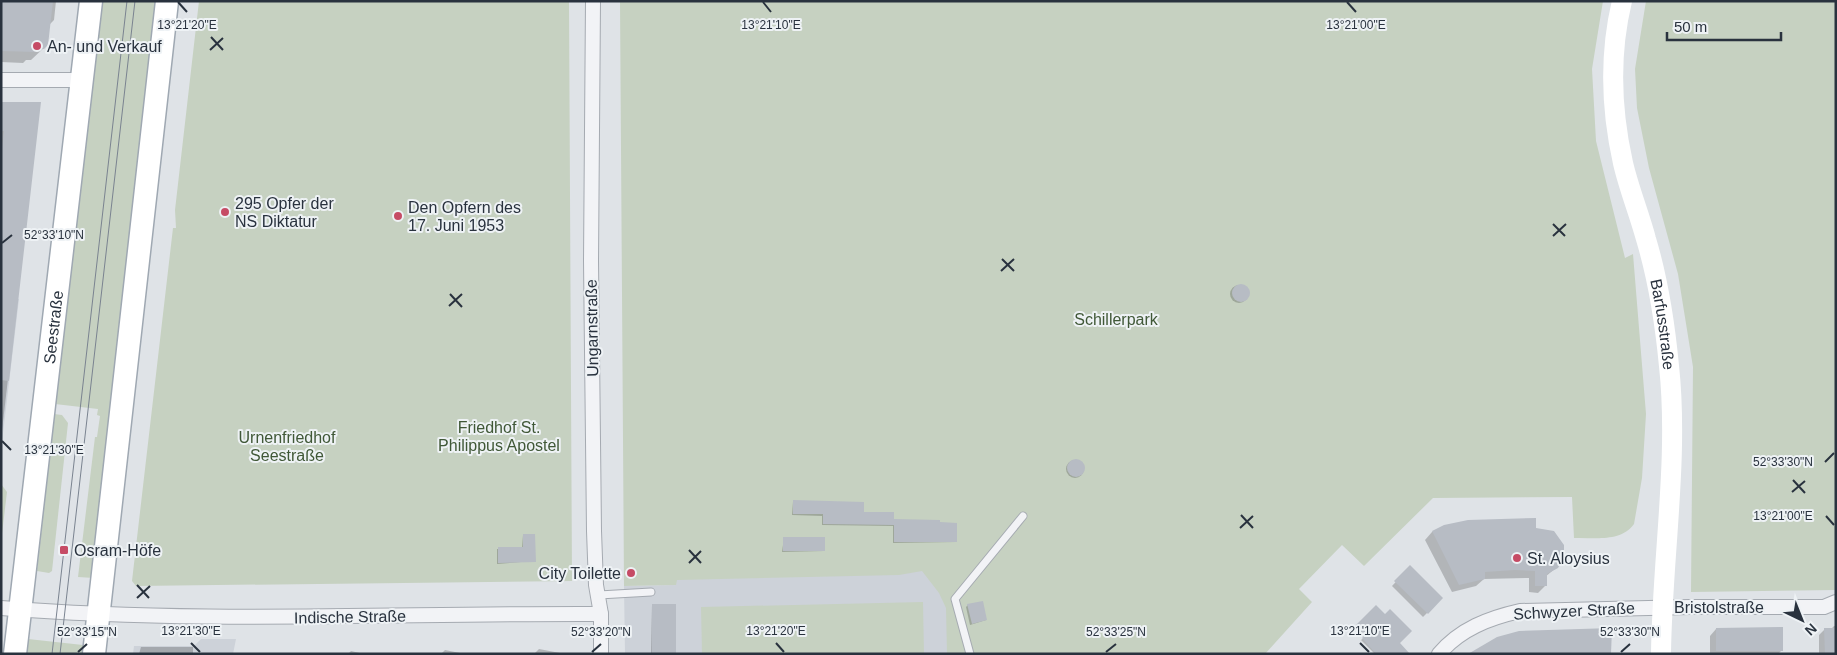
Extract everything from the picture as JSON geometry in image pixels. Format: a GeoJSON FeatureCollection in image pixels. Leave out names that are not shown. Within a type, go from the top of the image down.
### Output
{"type":"FeatureCollection","features":[{"type":"Feature","properties":{"kind":"main road","name":"Seestraße"},"geometry":{"type":"LineString","coordinates":[[15,654],[11,609],[91,1]]}},
{"type":"Feature","properties":{"kind":"main road"},"geometry":{"type":"LineString","coordinates":[[94,654],[167,1]]}},
{"type":"Feature","properties":{"kind":"main road","name":"Barfusstraße"},"geometry":{"type":"LineString","coordinates":[[1622,1],[1615,42],[1613,80],[1617,134],[1630,189],[1648,245],[1669,366],[1671,449],[1661,654]]}},
{"type":"Feature","properties":{"kind":"street","name":"Ungarnstraße"},"geometry":{"type":"LineString","coordinates":[[593,1],[591,261],[594,540],[596,585],[602,614],[601,654]]}},
{"type":"Feature","properties":{"kind":"street"},"geometry":{"type":"LineString","coordinates":[[1,80],[82,80]]}},
{"type":"Feature","properties":{"kind":"street","name":"Bristolstraße"},"geometry":{"type":"LineString","coordinates":[[1662,608],[1824,607],[1836,602]]}},
{"type":"Feature","properties":{"kind":"street","name":"Schwyzer Straße"},"geometry":{"type":"LineString","coordinates":[[1439,654],[1451,641],[1473,626],[1499,616],[1520,611],[1662,608]]}},
{"type":"Feature","properties":{"kind":"street","name":"Indische Straße"},"geometry":{"type":"LineString","coordinates":[[11,609],[98,615],[301,617],[602,614]]}},
{"type":"Feature","properties":{"kind":"lane"},"geometry":{"type":"LineString","coordinates":[[970,654],[954,598],[1023,516]]}},
{"type":"Feature","properties":{"kind":"lane"},"geometry":{"type":"LineString","coordinates":[[599,595],[652,592]]}},
{"type":"Feature","properties":{"kind":"shaded area"},"geometry":{"type":"Polygon","coordinates":[[[1,297],[19,299],[1,450],[1,297]]]}},
{"type":"Feature","properties":{"kind":"shaded area"},"geometry":{"type":"Polygon","coordinates":[[[877,497],[1000,654],[625,654],[624,586],[676,585],[676,580],[877,497]]]}},
{"type":"Feature","properties":{"kind":"shaded area"},"geometry":{"type":"Polygon","coordinates":[[[201,639],[236,639],[233,654],[133,654],[134,646],[194,646],[201,639]]]}},
{"type":"Feature","properties":{"kind":"green space"},"geometry":{"type":"Polygon","coordinates":[[[102,1],[160,1],[94,578],[78,577],[95,437],[97,437],[100,416],[97,415],[98,409],[55,404],[102,1]]]}},
{"type":"Feature","properties":{"kind":"green space","name":"Urnenfriedhof Seestraße"},"geometry":{"type":"Polygon","coordinates":[[[199,1],[569,1],[572,581],[136,586],[132,581],[173,228],[176,228],[175,210],[199,1]]]}},
{"type":"Feature","properties":{"kind":"green space","name":"Schillerpark"},"geometry":{"type":"Polygon","coordinates":[[[620,1],[1603,1],[1592,69],[1596,141],[1625,258],[1633,254],[1646,414],[1642,478],[1634,524],[1622,534],[1614,537],[1574,538],[1572,497],[1433,498],[1364,566],[1342,545],[1299,589],[1312,602],[1265,654],[947,654],[946,608],[939,593],[922,571],[899,575],[677,580],[676,585],[624,586],[620,1]]]}},
{"type":"Feature","properties":{"kind":"green space"},"geometry":{"type":"Polygon","coordinates":[[[1646,1],[1836,1],[1836,590],[1691,592],[1693,367],[1678,274],[1649,168],[1637,108],[1635,69],[1646,1]]]}},
{"type":"Feature","properties":{"kind":"green space"},"geometry":{"type":"Polygon","coordinates":[[[54,414],[62,415],[68,423],[52,571],[49,573],[37,571],[54,414]]]}},
{"type":"Feature","properties":{"kind":"green space"},"geometry":{"type":"Polygon","coordinates":[[[1,484],[7,492],[1,542],[1,484]]]}},
{"type":"Feature","properties":{"kind":"green space"},"geometry":{"type":"Polygon","coordinates":[[[923,602],[924,654],[702,654],[701,607],[923,602]]]}},
{"type":"Feature","properties":{"kind":"green space"},"geometry":{"type":"Polygon","coordinates":[[[28,639],[83,645],[84,654],[26,654],[28,639]]]}},
{"type":"Feature","properties":{"kind":"building"},"geometry":{"type":"Polygon","coordinates":[[[1,1],[53,1],[48,45],[44,49],[36,49],[36,52],[1,51],[1,1]]]}},
{"type":"Feature","properties":{"kind":"building"},"geometry":{"type":"Polygon","coordinates":[[[1,102],[41,102],[9,381],[1,380],[1,156],[4,131],[1,131],[1,102]]]}},
{"type":"Feature","properties":{"kind":"building"},"geometry":{"type":"Polygon","coordinates":[[[1237,284],[1245,284],[1250,289],[1248,300],[1237,302],[1232,297],[1232,289],[1237,284]]]}},
{"type":"Feature","properties":{"kind":"building"},"geometry":{"type":"Polygon","coordinates":[[[1072,459],[1080,459],[1085,464],[1083,475],[1072,477],[1067,472],[1067,464],[1072,459]]]}},
{"type":"Feature","properties":{"kind":"building"},"geometry":{"type":"Polygon","coordinates":[[[793,500],[864,502],[864,512],[894,512],[894,519],[940,520],[940,522],[957,523],[957,542],[894,542],[894,525],[823,524],[823,514],[793,514],[793,500]]]}},
{"type":"Feature","properties":{"kind":"building"},"geometry":{"type":"Polygon","coordinates":[[[1536,518],[1536,528],[1554,531],[1564,545],[1564,558],[1558,568],[1547,574],[1547,586],[1535,586],[1535,571],[1515,570],[1485,572],[1485,579],[1459,585],[1432,531],[1444,525],[1468,520],[1536,518]]]}},
{"type":"Feature","properties":{"kind":"building"},"geometry":{"type":"Polygon","coordinates":[[[523,534],[535,534],[536,562],[498,563],[498,547],[523,547],[523,534]]]}},
{"type":"Feature","properties":{"kind":"building"},"geometry":{"type":"Polygon","coordinates":[[[783,537],[825,537],[825,551],[783,551],[783,537]]]}},
{"type":"Feature","properties":{"kind":"building"},"geometry":{"type":"Polygon","coordinates":[[[1410,565],[1443,598],[1428,614],[1394,581],[1410,565]]]}},
{"type":"Feature","properties":{"kind":"building"},"geometry":{"type":"Polygon","coordinates":[[[983,601],[987,620],[972,624],[967,604],[983,601]]]}},
{"type":"Feature","properties":{"kind":"building"},"geometry":{"type":"Polygon","coordinates":[[[652,604],[676,604],[676,654],[652,654],[652,604]]]}},
{"type":"Feature","properties":{"kind":"building"},"geometry":{"type":"Polygon","coordinates":[[[1376,605],[1385,614],[1390,609],[1412,631],[1400,643],[1410,654],[1376,654],[1362,638],[1365,635],[1355,626],[1376,605]]]}},
{"type":"Feature","properties":{"kind":"building"},"geometry":{"type":"Polygon","coordinates":[[[1783,627],[1783,651],[1716,651],[1716,628],[1783,627]]]}},
{"type":"Feature","properties":{"kind":"building"},"geometry":{"type":"Polygon","coordinates":[[[1612,628],[1611,654],[1468,654],[1497,637],[1519,631],[1612,628]]]}},
{"type":"Feature","properties":{"kind":"building"},"geometry":{"type":"Polygon","coordinates":[[[1824,628],[1836,628],[1836,654],[1825,654],[1824,628]]]}},
{"type":"Feature","properties":{"kind":"tram line"},"geometry":{"type":"LineString","coordinates":[[52,654],[127,1]]}},
{"type":"Feature","properties":{"kind":"tram line"},"geometry":{"type":"LineString","coordinates":[[60,654],[135,1]]}},
{"type":"Feature","properties":{"kind":"place","name":"An- und Verkauf"},"geometry":{"type":"Point","coordinates":[37,46]}},
{"type":"Feature","properties":{"kind":"place","name":"295 Opfer der NS Diktatur"},"geometry":{"type":"Point","coordinates":[225,212]}},
{"type":"Feature","properties":{"kind":"place","name":"Den Opfern des 17. Juni 1953"},"geometry":{"type":"Point","coordinates":[398,216]}},
{"type":"Feature","properties":{"kind":"place","name":"Osram-Höfe"},"geometry":{"type":"Point","coordinates":[64,550]}},
{"type":"Feature","properties":{"kind":"place","name":"St. Aloysius"},"geometry":{"type":"Point","coordinates":[1517,558]}},
{"type":"Feature","properties":{"kind":"place","name":"City Toilette"},"geometry":{"type":"Point","coordinates":[631,573]}},
{"type":"Feature","properties":{"kind":"park label","name":"Friedhof St. Philippus Apostel"},"geometry":{"type":"Point","coordinates":[499,436]}}]}
